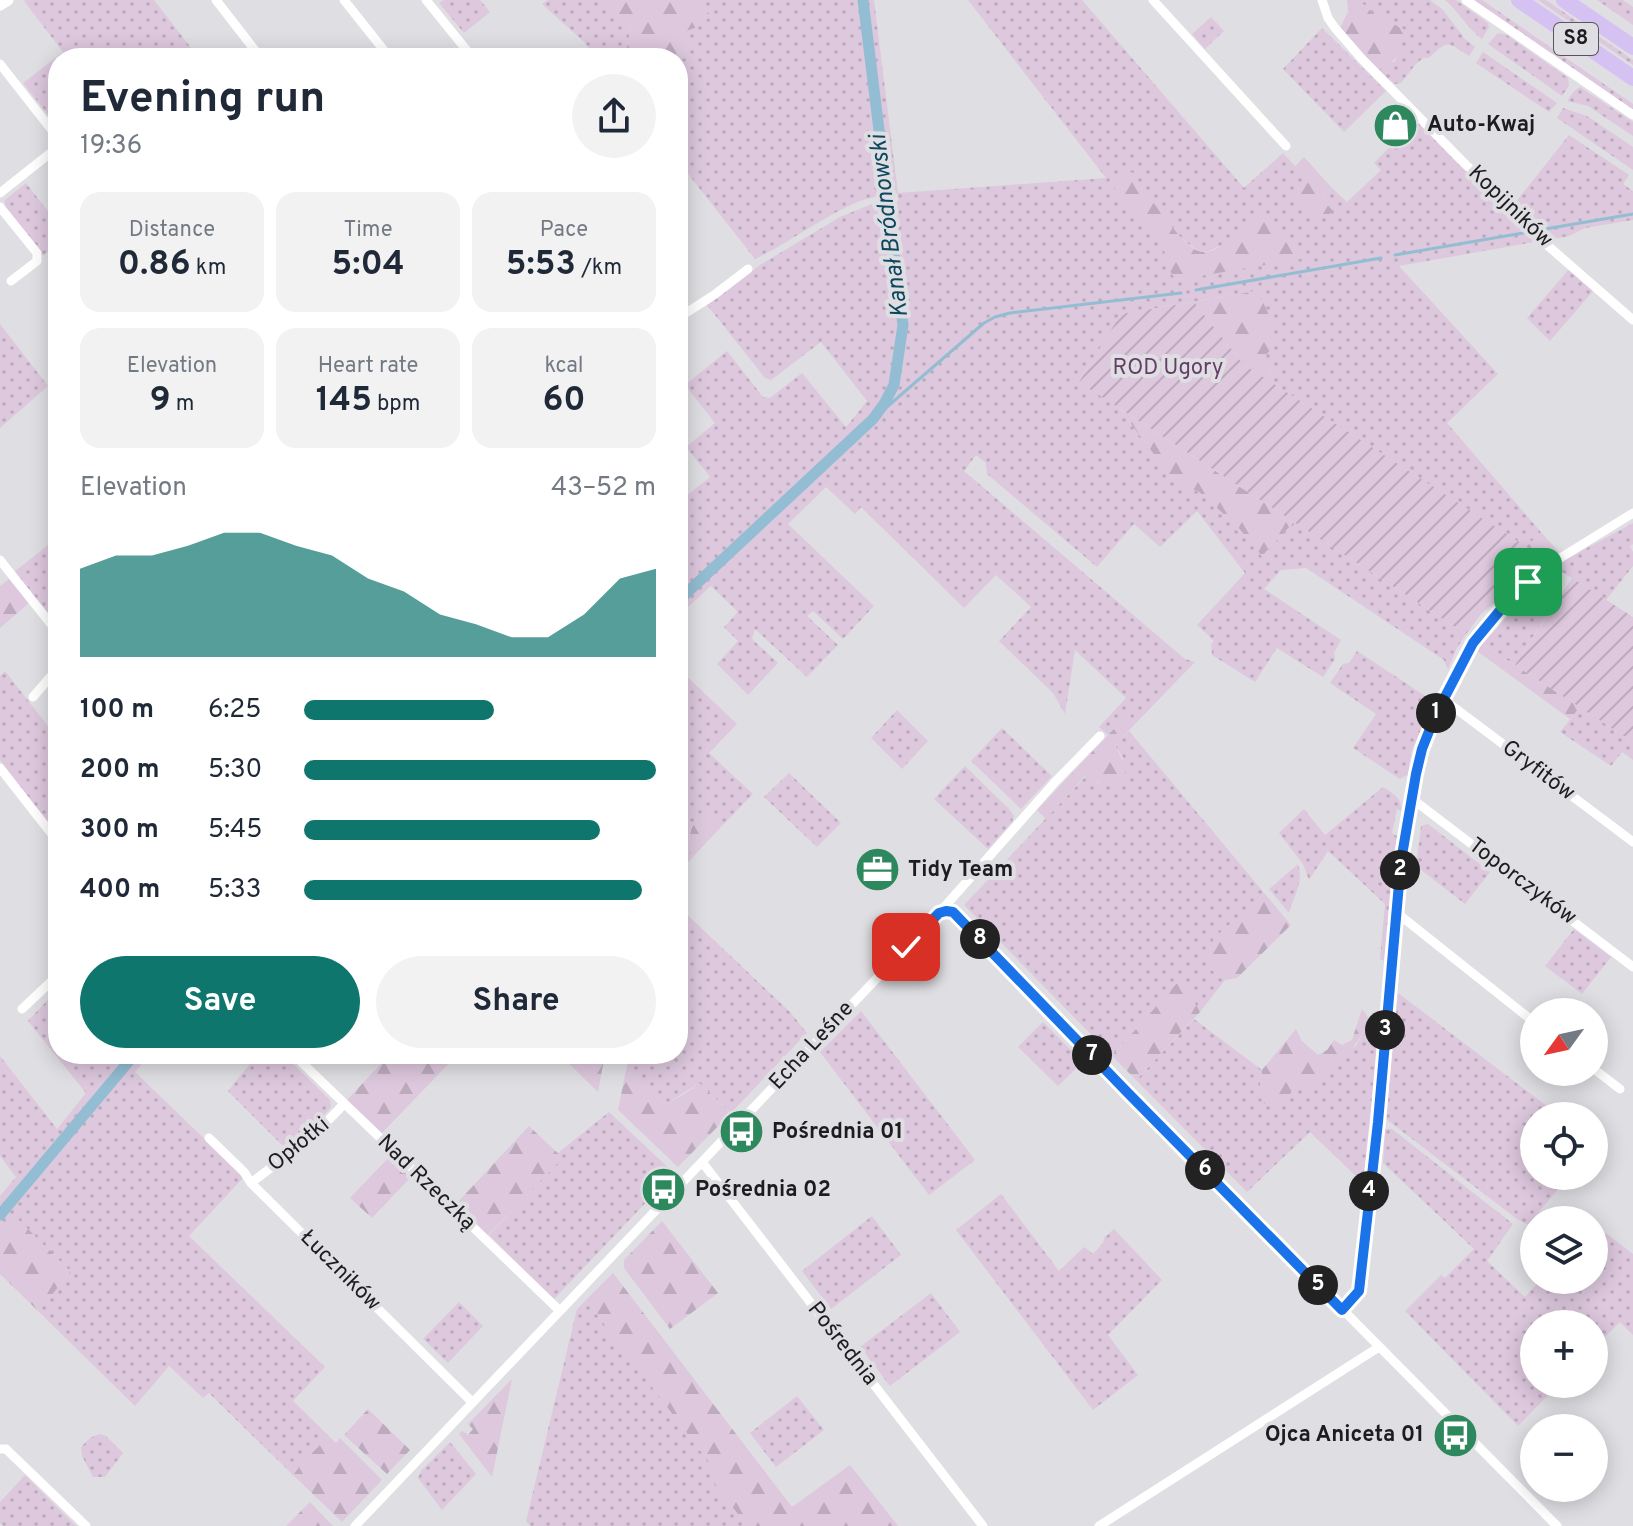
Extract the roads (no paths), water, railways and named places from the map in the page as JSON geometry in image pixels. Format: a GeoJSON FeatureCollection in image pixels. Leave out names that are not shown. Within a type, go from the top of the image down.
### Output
{"type":"FeatureCollection","features":[{"type":"Feature","properties":{"kind":"highway","name":"S8"},"geometry":{"type":"LineString","coordinates":[[1519,0],[1633,78]]}},
{"type":"Feature","properties":{"kind":"highway","name":"S8"},"geometry":{"type":"LineString","coordinates":[[1564,0],[1633,47]]}},
{"type":"Feature","properties":{"kind":"street"},"geometry":{"type":"LineString","coordinates":[[0,5],[8,0]]}},
{"type":"Feature","properties":{"kind":"street"},"geometry":{"type":"LineString","coordinates":[[216,0],[253,48]]}},
{"type":"Feature","properties":{"kind":"street"},"geometry":{"type":"LineString","coordinates":[[344,0],[382,48]]}},
{"type":"Feature","properties":{"kind":"street"},"geometry":{"type":"LineString","coordinates":[[426,0],[465,48]]}},
{"type":"Feature","properties":{"kind":"street"},"geometry":{"type":"LineString","coordinates":[[1153,0],[1286,146]]}},
{"type":"Feature","properties":{"kind":"street","name":"Kopijników"},"geometry":{"type":"LineString","coordinates":[[1322,0],[1328,18],[1362,59],[1547,245],[1633,320]]}},
{"type":"Feature","properties":{"kind":"street"},"geometry":{"type":"LineString","coordinates":[[1466,0],[1633,115]]}},
{"type":"Feature","properties":{"kind":"street"},"geometry":{"type":"LineString","coordinates":[[0,64],[48,125]]}},
{"type":"Feature","properties":{"kind":"street"},"geometry":{"type":"LineString","coordinates":[[0,193],[48,155]]}},
{"type":"Feature","properties":{"kind":"street"},"geometry":{"type":"LineString","coordinates":[[0,207],[37,253],[37,261],[11,281]]}},
{"type":"Feature","properties":{"kind":"street"},"geometry":{"type":"LineString","coordinates":[[688,312],[748,269]]}},
{"type":"Feature","properties":{"kind":"street"},"geometry":{"type":"LineString","coordinates":[[1342,1310],[1359,1291],[1378,1122],[1401,861],[1422,749],[1443,699],[1473,643],[1507,602],[1549,565],[1633,513]]}},
{"type":"Feature","properties":{"kind":"street"},"geometry":{"type":"LineString","coordinates":[[0,560],[48,620]]}},
{"type":"Feature","properties":{"kind":"street"},"geometry":{"type":"LineString","coordinates":[[33,697],[48,680]]}},
{"type":"Feature","properties":{"kind":"street","name":"Gryfitów"},"geometry":{"type":"LineString","coordinates":[[1443,699],[1633,842]]}},
{"type":"Feature","properties":{"kind":"street","name":"Echa Leśne"},"geometry":{"type":"LineString","coordinates":[[355,1526],[939,913],[1100,736]]}},
{"type":"Feature","properties":{"kind":"street"},"geometry":{"type":"LineString","coordinates":[[0,768],[48,829]]}},
{"type":"Feature","properties":{"kind":"street","name":"Toporczyków"},"geometry":{"type":"LineString","coordinates":[[1411,798],[1633,967]]}},
{"type":"Feature","properties":{"kind":"street"},"geometry":{"type":"LineString","coordinates":[[939,913],[953,912],[1557,1526]]}},
{"type":"Feature","properties":{"kind":"street"},"geometry":{"type":"LineString","coordinates":[[1397,913],[1520,1011]]}},
{"type":"Feature","properties":{"kind":"street"},"geometry":{"type":"LineString","coordinates":[[22,1009],[48,984]]}},
{"type":"Feature","properties":{"kind":"street","name":"Nad Rzeczką"},"geometry":{"type":"LineString","coordinates":[[303,1064],[560,1311]]}},
{"type":"Feature","properties":{"kind":"street"},"geometry":{"type":"LineString","coordinates":[[1608,1080],[1620,1089]]}},
{"type":"Feature","properties":{"kind":"street","name":"Opłotki"},"geometry":{"type":"LineString","coordinates":[[251,1183],[314,1135],[344,1104]]}},
{"type":"Feature","properties":{"kind":"street","name":"Łuczników"},"geometry":{"type":"LineString","coordinates":[[209,1138],[472,1402]]}},
{"type":"Feature","properties":{"kind":"street","name":"Pośrednia"},"geometry":{"type":"LineString","coordinates":[[702,1162],[983,1526]]}},
{"type":"Feature","properties":{"kind":"street"},"geometry":{"type":"LineString","coordinates":[[1099,1526],[1379,1347]]}},
{"type":"Feature","properties":{"kind":"street"},"geometry":{"type":"LineString","coordinates":[[3,1449],[86,1526]]}},
{"type":"Feature","properties":{"kind":"waterway","name":"Kanał Bródnowski"},"geometry":{"type":"LineString","coordinates":[[688,592],[873,419],[894,385],[903,325],[863,0]]}},
{"type":"Feature","properties":{"kind":"waterway"},"geometry":{"type":"LineString","coordinates":[[1545,229],[1633,214]]}},
{"type":"Feature","properties":{"kind":"waterway"},"geometry":{"type":"LineString","coordinates":[[1395,255],[1529,232]]}},
{"type":"Feature","properties":{"kind":"waterway"},"geometry":{"type":"LineString","coordinates":[[1196,290],[1381,258]]}},
{"type":"Feature","properties":{"kind":"waterway"},"geometry":{"type":"LineString","coordinates":[[873,419],[984,323],[995,317],[1181,293]]}},
{"type":"Feature","properties":{"kind":"waterway","name":"Kanał Bródnowski"},"geometry":{"type":"LineString","coordinates":[[0,1215],[127,1064]]}},
{"type":"Feature","properties":{"kind":"place","name":"Auto-Kwaj"},"geometry":{"type":"Point","coordinates":[1396,125]}},
{"type":"Feature","properties":{"kind":"place","name":"Tidy Team"},"geometry":{"type":"Point","coordinates":[877,870]}},
{"type":"Feature","properties":{"kind":"place","name":"Pośrednia 01"},"geometry":{"type":"Point","coordinates":[741,1132]}},
{"type":"Feature","properties":{"kind":"place","name":"Pośrednia 02"},"geometry":{"type":"Point","coordinates":[664,1190]}},
{"type":"Feature","properties":{"kind":"place","name":"Ojca Aniceta 01"},"geometry":{"type":"Point","coordinates":[1455,1435]}},
{"type":"Feature","properties":{"kind":"park label","name":"ROD Ugory"},"geometry":{"type":"Point","coordinates":[1168,368]}}]}
